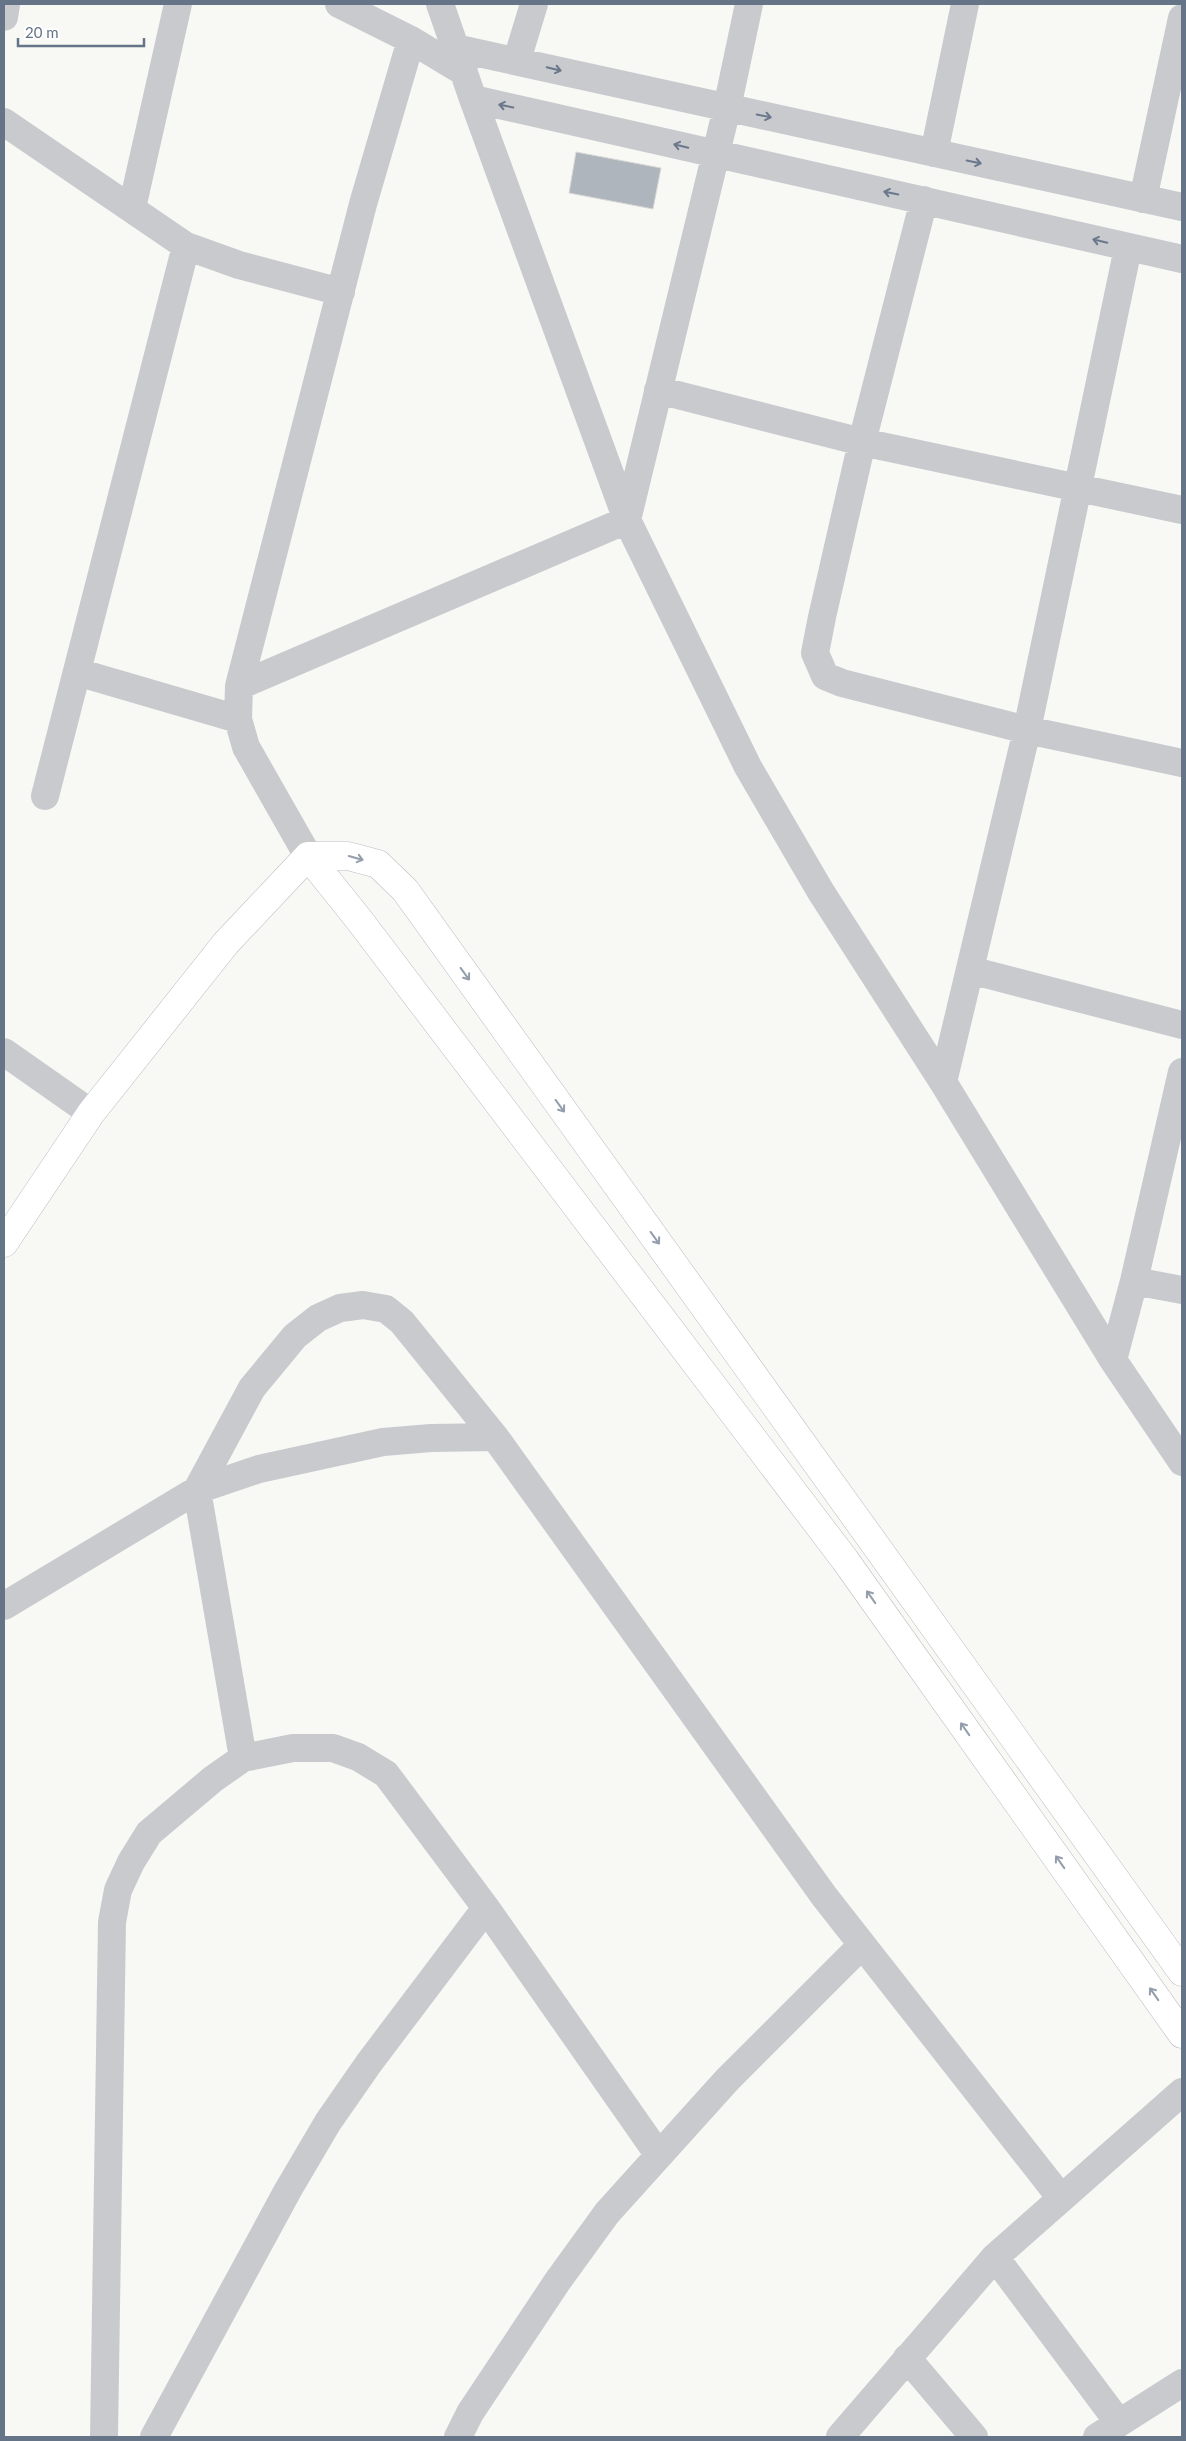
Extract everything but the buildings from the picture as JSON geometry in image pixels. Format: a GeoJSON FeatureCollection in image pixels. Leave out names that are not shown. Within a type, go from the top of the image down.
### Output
{"type":"FeatureCollection","features":[{"type":"Feature","properties":{"kind":"street"},"geometry":{"type":"LineString","coordinates":[[4,17],[6,4]]}},
{"type":"Feature","properties":{"kind":"street"},"geometry":{"type":"LineString","coordinates":[[132,208],[178,4]]}},
{"type":"Feature","properties":{"kind":"street"},"geometry":{"type":"LineString","coordinates":[[339,4],[411,40],[459,60],[517,60],[727,108],[1182,207]]}},
{"type":"Feature","properties":{"kind":"street"},"geometry":{"type":"LineString","coordinates":[[440,4],[626,520],[748,767],[821,892],[943,1082],[1113,1360],[1182,1462]]}},
{"type":"Feature","properties":{"kind":"street"},"geometry":{"type":"LineString","coordinates":[[517,60],[534,4]]}},
{"type":"Feature","properties":{"kind":"street"},"geometry":{"type":"LineString","coordinates":[[626,520],[727,108],[749,4]]}},
{"type":"Feature","properties":{"kind":"street"},"geometry":{"type":"LineString","coordinates":[[934,153],[966,4]]}},
{"type":"Feature","properties":{"kind":"street"},"geometry":{"type":"LineString","coordinates":[[1144,199],[1182,18]]}},
{"type":"Feature","properties":{"kind":"street"},"geometry":{"type":"LineString","coordinates":[[411,40],[363,204],[240,686],[238,718],[246,747],[308,856],[360,920],[845,1560],[1182,2034]]}},
{"type":"Feature","properties":{"kind":"street"},"geometry":{"type":"LineString","coordinates":[[473,99],[570,119],[716,154],[1182,259]]}},
{"type":"Feature","properties":{"kind":"street"},"geometry":{"type":"LineString","coordinates":[[4,122],[186,246],[240,265],[340,292]]}},
{"type":"Feature","properties":{"kind":"street"},"geometry":{"type":"LineString","coordinates":[[924,200],[862,442],[815,652],[825,676],[842,683],[1027,730],[1182,763]]}},
{"type":"Feature","properties":{"kind":"street"},"geometry":{"type":"LineString","coordinates":[[45,796],[186,246]]}},
{"type":"Feature","properties":{"kind":"street"},"geometry":{"type":"LineString","coordinates":[[943,1082],[1027,730],[1128,248]]}},
{"type":"Feature","properties":{"kind":"street"},"geometry":{"type":"LineString","coordinates":[[658,390],[862,442],[1182,510]]}},
{"type":"Feature","properties":{"kind":"street"},"geometry":{"type":"LineString","coordinates":[[240,686],[626,520]]}},
{"type":"Feature","properties":{"kind":"street"},"geometry":{"type":"LineString","coordinates":[[76,672],[238,718]]}},
{"type":"Feature","properties":{"kind":"street"},"geometry":{"type":"LineString","coordinates":[[4,1243],[91,1114],[226,943],[308,856],[348,856],[378,864],[405,890],[1182,1972]]}},
{"type":"Feature","properties":{"kind":"street"},"geometry":{"type":"LineString","coordinates":[[970,970],[1182,1025]]}},
{"type":"Feature","properties":{"kind":"street"},"geometry":{"type":"LineString","coordinates":[[4,1052],[91,1114]]}},
{"type":"Feature","properties":{"kind":"street"},"geometry":{"type":"LineString","coordinates":[[1113,1360],[1134,1281],[1182,1072]]}},
{"type":"Feature","properties":{"kind":"street"},"geometry":{"type":"LineString","coordinates":[[1134,1281],[1182,1290]]}},
{"type":"Feature","properties":{"kind":"street"},"geometry":{"type":"LineString","coordinates":[[243,1758],[197,1490],[252,1388],[295,1336],[318,1318],[340,1308],[362,1305],[386,1309],[402,1322],[495,1437],[824,1896],[1061,2198]]}},
{"type":"Feature","properties":{"kind":"street"},"geometry":{"type":"LineString","coordinates":[[4,1606],[197,1490],[259,1469],[383,1442],[431,1438],[495,1437]]}},
{"type":"Feature","properties":{"kind":"street"},"geometry":{"type":"LineString","coordinates":[[104,2437],[112,1922],[118,1890],[131,1862],[149,1833],[213,1779],[243,1758],[293,1748],[333,1748],[358,1757],[386,1774],[486,1908],[658,2154]]}},
{"type":"Feature","properties":{"kind":"street"},"geometry":{"type":"LineString","coordinates":[[154,2437],[260,2240],[328,2122],[369,2063],[486,1908]]}},
{"type":"Feature","properties":{"kind":"street"},"geometry":{"type":"LineString","coordinates":[[458,2437],[470,2413],[557,2282],[607,2213],[658,2154],[727,2080],[862,1945]]}},
{"type":"Feature","properties":{"kind":"street"},"geometry":{"type":"LineString","coordinates":[[840,2437],[995,2257],[1182,2092]]}},
{"type":"Feature","properties":{"kind":"street"},"geometry":{"type":"LineString","coordinates":[[995,2257],[1108,2430],[1182,2383]]}},
{"type":"Feature","properties":{"kind":"street"},"geometry":{"type":"LineString","coordinates":[[907,2358],[974,2437]]}}]}
